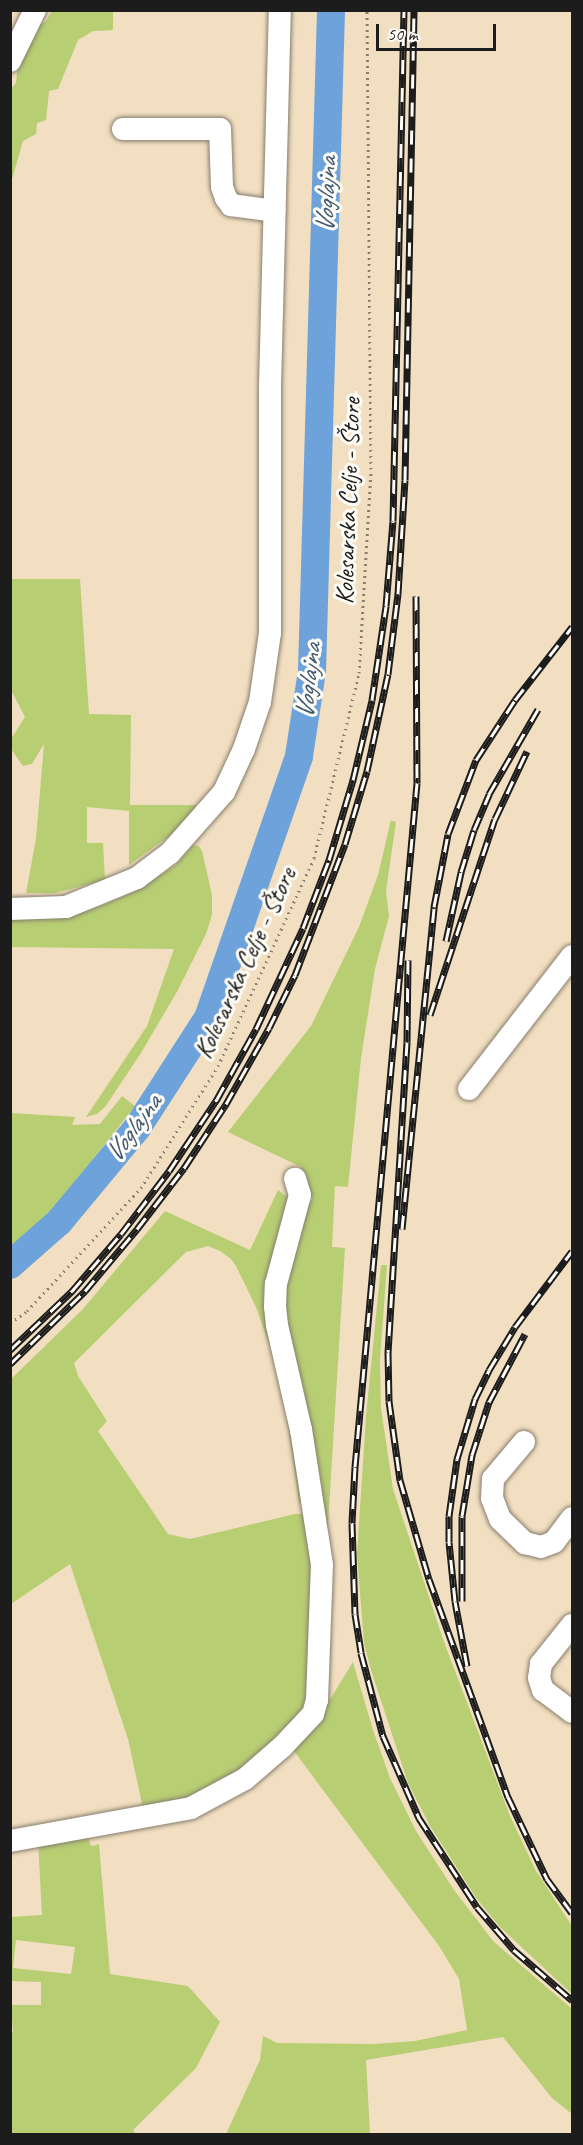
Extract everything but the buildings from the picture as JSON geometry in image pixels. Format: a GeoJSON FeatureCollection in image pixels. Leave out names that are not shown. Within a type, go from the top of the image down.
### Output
{"type":"FeatureCollection","features":[{"type":"Feature","properties":{"kind":"street"},"geometry":{"type":"LineString","coordinates":[[10,61],[35,10]]}},
{"type":"Feature","properties":{"kind":"street"},"geometry":{"type":"LineString","coordinates":[[10,909],[66,907],[137,878],[170,853],[198,825],[224,792],[244,749],[260,702],[270,633],[270,386],[280,10]]}},
{"type":"Feature","properties":{"kind":"street"},"geometry":{"type":"LineString","coordinates":[[123,129],[220,129],[222,187],[226,198],[231,205],[237,207],[275,211]]}},
{"type":"Feature","properties":{"kind":"street"},"geometry":{"type":"LineString","coordinates":[[469,1089],[573,956]]}},
{"type":"Feature","properties":{"kind":"street"},"geometry":{"type":"LineString","coordinates":[[10,1841],[86,1825],[191,1808],[245,1779],[282,1747],[313,1714],[318,1700],[322,1565],[301,1430],[275,1307],[276,1284],[299,1203],[300,1195],[296,1179]]}},
{"type":"Feature","properties":{"kind":"street"},"geometry":{"type":"LineString","coordinates":[[524,1442],[493,1479],[492,1498],[500,1519],[525,1543],[541,1546],[554,1542],[573,1518]]}},
{"type":"Feature","properties":{"kind":"street"},"geometry":{"type":"LineString","coordinates":[[573,1624],[541,1664],[539,1678],[543,1689],[573,1712]]}},
{"type":"Feature","properties":{"kind":"path","name":"Kolesarska Celje - Štore"},"geometry":{"type":"LineString","coordinates":[[10,1323],[27,1311],[141,1188],[218,1066],[314,858],[360,662],[371,469],[367,10]]}},
{"type":"Feature","properties":{"kind":"green space"},"geometry":{"type":"Polygon","coordinates":[[[52,11],[113,11],[113,30],[93,31],[78,40],[58,89],[49,91],[46,120],[37,123],[36,134],[23,141],[11,183],[10,90],[16,83],[18,62],[40,25],[46,21],[52,11]]]}},
{"type":"Feature","properties":{"kind":"green space"},"geometry":{"type":"Polygon","coordinates":[[[10,579],[80,579],[89,714],[131,715],[130,805],[199,805],[176,831],[129,865],[129,811],[87,807],[87,843],[103,843],[105,880],[55,893],[26,893],[36,839],[44,744],[32,764],[23,766],[11,749],[11,739],[25,717],[11,690],[10,579]]]}},
{"type":"Feature","properties":{"kind":"green space"},"geometry":{"type":"Polygon","coordinates":[[[391,820],[396,822],[386,891],[389,916],[375,969],[361,1058],[348,1187],[335,1186],[332,1247],[345,1248],[327,1541],[280,1289],[303,1210],[313,1198],[304,1198],[301,1167],[228,1132],[311,1026],[359,927],[378,875],[391,820]]]}},
{"type":"Feature","properties":{"kind":"green space"},"geometry":{"type":"Polygon","coordinates":[[[193,845],[199,846],[202,851],[212,895],[212,915],[206,934],[178,990],[141,1053],[105,1107],[97,1114],[86,1117],[147,1026],[174,949],[11,947],[10,918],[78,913],[101,906],[135,891],[176,865],[193,845]]]}},
{"type":"Feature","properties":{"kind":"green space"},"geometry":{"type":"Polygon","coordinates":[[[122,1096],[135,1106],[41,1225],[26,1241],[11,1251],[11,1113],[75,1117],[72,1125],[100,1124],[122,1096]]]}},
{"type":"Feature","properties":{"kind":"green space"},"geometry":{"type":"Polygon","coordinates":[[[278,1190],[292,1201],[278,1266],[307,1503],[299,1503],[284,1397],[271,1349],[256,1307],[236,1266],[220,1251],[208,1246],[186,1252],[74,1363],[78,1376],[107,1421],[98,1431],[168,1534],[190,1539],[295,1514],[308,1514],[314,1522],[307,1713],[226,1787],[144,1813],[128,1739],[70,1564],[11,1604],[11,1379],[83,1309],[165,1211],[250,1250],[278,1190]]]}},
{"type":"Feature","properties":{"kind":"green space"},"geometry":{"type":"Polygon","coordinates":[[[381,1265],[387,1265],[380,1360],[381,1408],[393,1489],[444,1642],[510,1816],[536,1871],[572,1926],[572,1994],[499,1926],[477,1899],[430,1826],[408,1783],[371,1670],[364,1643],[357,1555],[366,1416],[381,1265]]]}},
{"type":"Feature","properties":{"kind":"green space"},"geometry":{"type":"Polygon","coordinates":[[[353,1662],[390,1778],[416,1831],[454,1890],[494,1942],[572,2009],[572,2114],[552,2098],[503,2037],[366,2060],[370,2134],[226,2134],[260,2060],[263,2036],[277,2043],[374,2044],[415,2041],[467,2030],[459,1979],[439,1946],[294,1751],[321,1714],[353,1662]]]}},
{"type":"Feature","properties":{"kind":"green space"},"geometry":{"type":"Polygon","coordinates":[[[88,1831],[90,1845],[99,1844],[110,1974],[188,1986],[220,2022],[196,2068],[133,2130],[136,2134],[11,2134],[10,2033],[13,2032],[11,2005],[41,2005],[41,1982],[11,1981],[10,1917],[42,1915],[38,1841],[88,1831]],[[16,1940],[13,1968],[71,1974],[75,1947],[16,1940]]]}},
{"type":"Feature","properties":{"kind":"waterway","name":"Voglajna"},"geometry":{"type":"LineString","coordinates":[[10,1265],[59,1222],[137,1128],[208,1018],[299,756],[312,671],[331,10]]}},
{"type":"Feature","properties":{"kind":"railway"},"geometry":{"type":"LineString","coordinates":[[10,1350],[72,1291],[121,1234],[169,1171],[217,1099],[256,1029],[303,928],[329,860],[353,780],[372,700],[386,606],[393,521],[404,10]]}},
{"type":"Feature","properties":{"kind":"railway"},"geometry":{"type":"LineString","coordinates":[[10,1364],[85,1291],[137,1229],[184,1168],[226,1104],[269,1028],[295,975],[345,844],[367,771],[388,674],[398,594],[405,480],[414,10]]}},
{"type":"Feature","properties":{"kind":"railway"},"geometry":{"type":"LineString","coordinates":[[416,596],[417,783],[355,1467],[352,1523],[355,1614],[361,1653],[383,1736],[419,1818],[477,1907],[514,1950],[572,2000]]}},
{"type":"Feature","properties":{"kind":"railway"},"geometry":{"type":"LineString","coordinates":[[402,1229],[434,907],[448,834],[476,760],[515,700],[572,627]]}},
{"type":"Feature","properties":{"kind":"railway"},"geometry":{"type":"LineString","coordinates":[[446,941],[461,872],[474,830],[489,794],[538,709]]}},
{"type":"Feature","properties":{"kind":"railway"},"geometry":{"type":"LineString","coordinates":[[430,1015],[495,819],[527,751]]}},
{"type":"Feature","properties":{"kind":"railway"},"geometry":{"type":"LineString","coordinates":[[408,960],[407,1042],[388,1352],[389,1401],[400,1480],[429,1579],[508,1797],[547,1879],[572,1913]]}},
{"type":"Feature","properties":{"kind":"railway"},"geometry":{"type":"LineString","coordinates":[[467,1666],[455,1601],[449,1542],[449,1516],[457,1459],[475,1399],[489,1370],[515,1327],[572,1251]]}},
{"type":"Feature","properties":{"kind":"railway"},"geometry":{"type":"LineString","coordinates":[[462,1601],[462,1516],[472,1455],[489,1402],[525,1334]]}}]}
